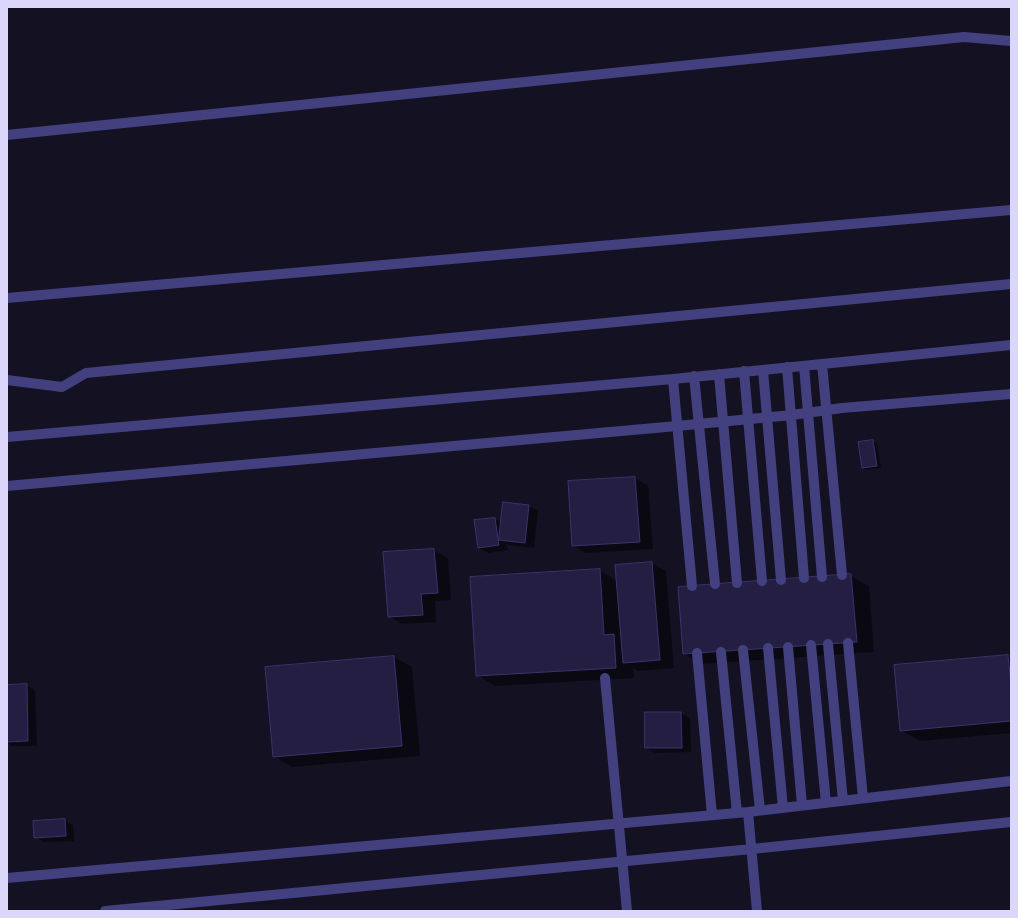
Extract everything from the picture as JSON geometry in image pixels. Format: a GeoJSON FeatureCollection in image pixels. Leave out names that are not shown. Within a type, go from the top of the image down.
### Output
{"type":"FeatureCollection","features":[{"type":"Feature","properties":{"kind":"lane"},"geometry":{"type":"LineString","coordinates":[[7,135],[964,37],[1011,41]]}},
{"type":"Feature","properties":{"kind":"lane"},"geometry":{"type":"LineString","coordinates":[[7,298],[1011,210]]}},
{"type":"Feature","properties":{"kind":"lane"},"geometry":{"type":"LineString","coordinates":[[7,380],[62,387],[86,373],[1011,284]]}},
{"type":"Feature","properties":{"kind":"lane"},"geometry":{"type":"LineString","coordinates":[[7,436],[673,379],[1011,345]]}},
{"type":"Feature","properties":{"kind":"lane"},"geometry":{"type":"LineString","coordinates":[[822,364],[842,575]]}},
{"type":"Feature","properties":{"kind":"lane"},"geometry":{"type":"LineString","coordinates":[[804,366],[822,577]]}},
{"type":"Feature","properties":{"kind":"lane"},"geometry":{"type":"LineString","coordinates":[[788,367],[804,578]]}},
{"type":"Feature","properties":{"kind":"lane"},"geometry":{"type":"LineString","coordinates":[[763,370],[782,580]]}},
{"type":"Feature","properties":{"kind":"lane"},"geometry":{"type":"LineString","coordinates":[[744,372],[762,581]]}},
{"type":"Feature","properties":{"kind":"lane"},"geometry":{"type":"LineString","coordinates":[[719,374],[737,583]]}},
{"type":"Feature","properties":{"kind":"lane"},"geometry":{"type":"LineString","coordinates":[[694,376],[715,584]]}},
{"type":"Feature","properties":{"kind":"lane"},"geometry":{"type":"LineString","coordinates":[[673,379],[692,586]]}},
{"type":"Feature","properties":{"kind":"lane"},"geometry":{"type":"LineString","coordinates":[[7,486],[678,426],[792,415],[827,410],[1011,394]]}},
{"type":"Feature","properties":{"kind":"lane"},"geometry":{"type":"LineString","coordinates":[[848,643],[863,798]]}},
{"type":"Feature","properties":{"kind":"lane"},"geometry":{"type":"LineString","coordinates":[[828,644],[843,801]]}},
{"type":"Feature","properties":{"kind":"lane"},"geometry":{"type":"LineString","coordinates":[[811,646],[826,802]]}},
{"type":"Feature","properties":{"kind":"lane"},"geometry":{"type":"LineString","coordinates":[[788,647],[802,805]]}},
{"type":"Feature","properties":{"kind":"lane"},"geometry":{"type":"LineString","coordinates":[[768,648],[783,808]]}},
{"type":"Feature","properties":{"kind":"lane"},"geometry":{"type":"LineString","coordinates":[[743,650],[760,810]]}},
{"type":"Feature","properties":{"kind":"lane"},"geometry":{"type":"LineString","coordinates":[[721,652],[737,813]]}},
{"type":"Feature","properties":{"kind":"lane"},"geometry":{"type":"LineString","coordinates":[[697,653],[712,815]]}},
{"type":"Feature","properties":{"kind":"lane"},"geometry":{"type":"LineString","coordinates":[[605,678],[627,911]]}},
{"type":"Feature","properties":{"kind":"lane"},"geometry":{"type":"LineString","coordinates":[[7,878],[748,812],[1011,781]]}},
{"type":"Feature","properties":{"kind":"lane"},"geometry":{"type":"LineString","coordinates":[[748,812],[757,911]]}},
{"type":"Feature","properties":{"kind":"lane"},"geometry":{"type":"LineString","coordinates":[[105,911],[623,862],[1011,822]]}},
{"type":"Feature","properties":{"kind":"building"},"geometry":{"type":"Polygon","coordinates":[[[873,440],[877,466],[862,468],[858,442],[873,440]]]}},
{"type":"Feature","properties":{"kind":"building"},"geometry":{"type":"Polygon","coordinates":[[[635,477],[640,542],[572,546],[568,481],[635,477]]]}},
{"type":"Feature","properties":{"kind":"building"},"geometry":{"type":"Polygon","coordinates":[[[503,502],[529,505],[525,543],[499,540],[503,502]]]}},
{"type":"Feature","properties":{"kind":"building"},"geometry":{"type":"Polygon","coordinates":[[[495,518],[499,545],[478,548],[474,520],[495,518]]]}},
{"type":"Feature","properties":{"kind":"building"},"geometry":{"type":"Polygon","coordinates":[[[434,549],[438,593],[421,594],[423,615],[388,617],[383,552],[434,549]]]}},
{"type":"Feature","properties":{"kind":"building"},"geometry":{"type":"Polygon","coordinates":[[[652,562],[660,660],[623,663],[615,565],[652,562]]]}},
{"type":"Feature","properties":{"kind":"building"},"geometry":{"type":"Polygon","coordinates":[[[600,569],[604,635],[614,634],[616,668],[476,676],[470,577],[600,569]]]}},
{"type":"Feature","properties":{"kind":"building"},"geometry":{"type":"Polygon","coordinates":[[[851,574],[857,642],[683,654],[678,587],[851,574]]]}},
{"type":"Feature","properties":{"kind":"building"},"geometry":{"type":"Polygon","coordinates":[[[1008,655],[1011,684],[1011,721],[900,731],[894,665],[1008,655]]]}},
{"type":"Feature","properties":{"kind":"building"},"geometry":{"type":"Polygon","coordinates":[[[394,656],[402,746],[273,757],[265,667],[394,656]]]}},
{"type":"Feature","properties":{"kind":"building"},"geometry":{"type":"Polygon","coordinates":[[[27,684],[28,741],[7,742],[7,685],[27,684]]]}},
{"type":"Feature","properties":{"kind":"building"},"geometry":{"type":"Polygon","coordinates":[[[645,712],[681,712],[682,748],[645,748],[645,712]]]}},
{"type":"Feature","properties":{"kind":"building"},"geometry":{"type":"Polygon","coordinates":[[[65,819],[66,836],[34,838],[33,821],[65,819]]]}}]}
